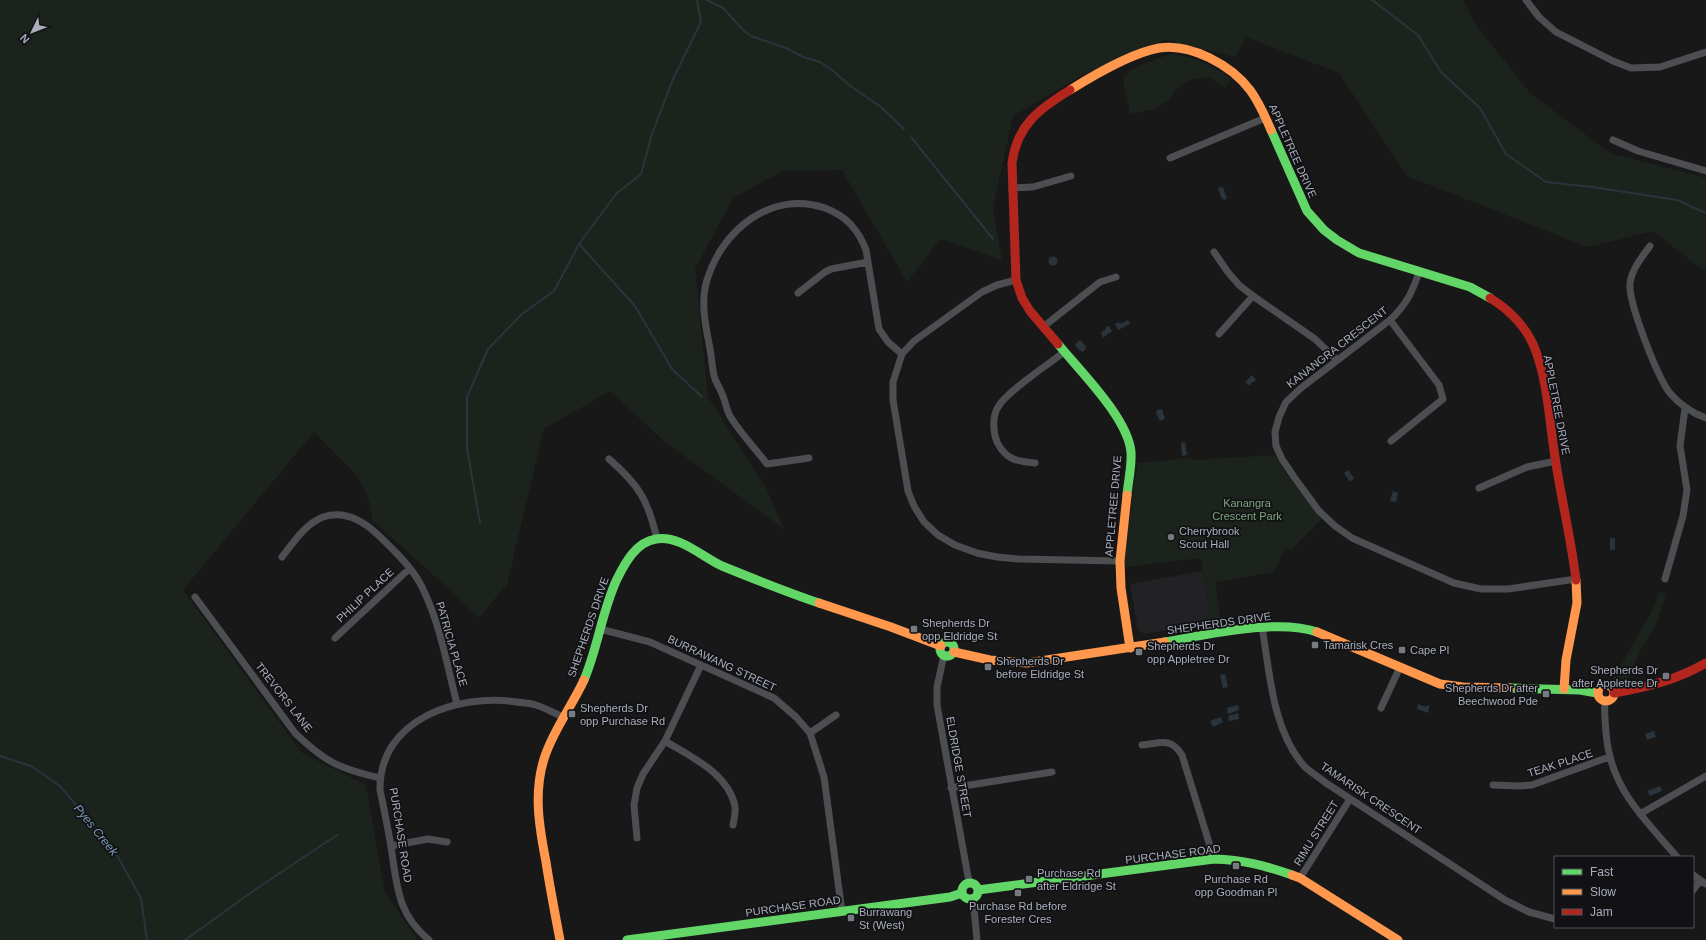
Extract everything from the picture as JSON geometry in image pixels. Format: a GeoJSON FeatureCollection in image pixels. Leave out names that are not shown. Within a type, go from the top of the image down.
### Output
{"type":"FeatureCollection","features":[{"type":"Feature","properties":{"kind":"main road","name":"APPLETREE DRIVE"},"geometry":{"type":"LineString","coordinates":[[1130,648],[1121,588],[1120,561],[1130,459],[1128,438],[1122,422],[1030,311],[1022,298],[1016,280],[1012,167],[1014,148],[1018,136],[1035,114],[1062,95],[1128,58],[1152,49],[1168,47],[1186,50],[1213,60],[1230,71],[1244,84],[1258,103],[1266,118],[1306,211],[1329,236],[1359,253],[1470,287],[1487,295],[1503,306],[1526,333],[1538,359],[1576,579],[1577,603],[1566,660],[1564,689]]}},
{"type":"Feature","properties":{"kind":"main road","name":"SHEPHERDS DRIVE"},"geometry":{"type":"LineString","coordinates":[[560,940],[540,833],[538,792],[539,775],[544,758],[563,717],[588,670],[616,582],[623,567],[639,547],[657,539]]}},
{"type":"Feature","properties":{"kind":"main road"},"geometry":{"type":"LineString","coordinates":[[657,539],[669,539],[712,561],[804,598],[896,628],[941,646]]}},
{"type":"Feature","properties":{"kind":"main road","name":"SHEPHERDS DRIVE"},"geometry":{"type":"LineString","coordinates":[[954,652],[990,660],[1027,663],[1262,627],[1297,627],[1319,633],[1428,679],[1452,686],[1564,689],[1597,693]]}},
{"type":"Feature","properties":{"kind":"main road"},"geometry":{"type":"LineString","coordinates":[[947,642],[952,644],[954,652],[948,656],[944,655],[940,650],[941,646],[947,642]]}},
{"type":"Feature","properties":{"kind":"main road"},"geometry":{"type":"LineString","coordinates":[[1614,693],[1664,683],[1688,674],[1706,663]]}},
{"type":"Feature","properties":{"kind":"main road"},"geometry":{"type":"LineString","coordinates":[[1604,685],[1610,686],[1614,693],[1612,698],[1605,701],[1600,699],[1597,693],[1599,688],[1604,685]]}},
{"type":"Feature","properties":{"kind":"main road","name":"PURCHASE ROAD"},"geometry":{"type":"LineString","coordinates":[[978,890],[1214,859],[1238,860],[1259,864],[1300,878],[1398,940]]}},
{"type":"Feature","properties":{"kind":"main road"},"geometry":{"type":"LineString","coordinates":[[969,882],[975,884],[978,890],[977,895],[968,899],[962,893],[963,886],[969,882]]}},
{"type":"Feature","properties":{"kind":"main road","name":"PURCHASE ROAD"},"geometry":{"type":"LineString","coordinates":[[628,940],[950,897],[962,893]]}},
{"type":"Feature","properties":{"kind":"street"},"geometry":{"type":"LineString","coordinates":[[1526,0],[1538,17],[1556,32],[1613,61],[1631,68],[1646,69],[1660,67],[1706,52]]}},
{"type":"Feature","properties":{"kind":"street"},"geometry":{"type":"LineString","coordinates":[[1170,158],[1266,118]]}},
{"type":"Feature","properties":{"kind":"street"},"geometry":{"type":"LineString","coordinates":[[1612,140],[1638,151],[1706,171]]}},
{"type":"Feature","properties":{"kind":"street"},"geometry":{"type":"LineString","coordinates":[[1012,188],[1033,187],[1072,176]]}},
{"type":"Feature","properties":{"kind":"street"},"geometry":{"type":"LineString","coordinates":[[809,458],[767,464],[730,415],[724,397],[715,378],[705,320],[704,301],[706,282],[712,265],[727,240],[755,216],[775,207],[789,203],[805,203],[833,211],[854,227],[861,237],[866,250],[879,329],[888,342],[902,354]]}},
{"type":"Feature","properties":{"kind":"street"},"geometry":{"type":"LineString","coordinates":[[1650,246],[1634,270],[1630,283],[1631,299],[1659,377],[1670,393],[1685,408],[1706,418]]}},
{"type":"Feature","properties":{"kind":"street"},"geometry":{"type":"LineString","coordinates":[[1214,252],[1227,271],[1253,296],[1315,339],[1337,360]]}},
{"type":"Feature","properties":{"kind":"street"},"geometry":{"type":"LineString","coordinates":[[798,293],[831,269],[868,262]]}},
{"type":"Feature","properties":{"kind":"street","name":"KANANGRA CRESCENT"},"geometry":{"type":"LineString","coordinates":[[1419,272],[1412,293],[1406,303],[1390,320],[1301,388],[1286,402],[1278,417],[1275,432],[1276,446],[1282,459],[1320,511],[1335,526],[1352,538],[1454,583],[1481,589],[1508,589],[1576,579]]}},
{"type":"Feature","properties":{"kind":"street"},"geometry":{"type":"LineString","coordinates":[[1043,327],[1100,282],[1116,277]]}},
{"type":"Feature","properties":{"kind":"street"},"geometry":{"type":"LineString","coordinates":[[1016,280],[997,285],[982,292],[914,342],[902,354],[893,382],[893,400],[908,491],[914,506],[924,522],[938,535],[955,545],[977,553],[997,557],[1120,561]]}},
{"type":"Feature","properties":{"kind":"street"},"geometry":{"type":"LineString","coordinates":[[1219,334],[1253,296]]}},
{"type":"Feature","properties":{"kind":"street"},"geometry":{"type":"LineString","coordinates":[[1390,320],[1439,385],[1444,400],[1391,441]]}},
{"type":"Feature","properties":{"kind":"street"},"geometry":{"type":"LineString","coordinates":[[1034,463],[1014,461],[1002,451],[995,437],[994,422],[998,407],[1008,396],[1064,352]]}},
{"type":"Feature","properties":{"kind":"street"},"geometry":{"type":"LineString","coordinates":[[1665,579],[1683,516],[1687,490],[1680,446],[1685,408]]}},
{"type":"Feature","properties":{"kind":"street"},"geometry":{"type":"LineString","coordinates":[[609,459],[626,474],[645,500],[652,516],[657,539]]}},
{"type":"Feature","properties":{"kind":"street"},"geometry":{"type":"LineString","coordinates":[[1479,488],[1527,467],[1556,461]]}},
{"type":"Feature","properties":{"kind":"street","name":"PATRICIA PLACE"},"geometry":{"type":"LineString","coordinates":[[282,557],[311,524],[322,518],[337,514],[361,520],[368,525],[399,554],[422,586],[436,620],[457,704]]}},
{"type":"Feature","properties":{"kind":"street","name":"PHILIP PLACE"},"geometry":{"type":"LineString","coordinates":[[335,638],[409,569]]}},
{"type":"Feature","properties":{"kind":"street","name":"TREVORS LANE"},"geometry":{"type":"LineString","coordinates":[[196,597],[295,732],[314,751],[336,765],[380,778]]}},
{"type":"Feature","properties":{"kind":"street","name":"TAMARISK CRESCENT"},"geometry":{"type":"LineString","coordinates":[[1262,627],[1275,705],[1282,728],[1291,748],[1305,767],[1350,799],[1505,900],[1529,912],[1554,919]]}},
{"type":"Feature","properties":{"kind":"street","name":"BURRAWANG STREET"},"geometry":{"type":"LineString","coordinates":[[600,630],[650,642],[774,698],[796,717],[810,733],[824,777],[842,912]]}},
{"type":"Feature","properties":{"kind":"street","name":"ELDRIDGE STREET"},"geometry":{"type":"LineString","coordinates":[[944,655],[937,688],[937,705],[969,882]]}},
{"type":"Feature","properties":{"kind":"street"},"geometry":{"type":"LineString","coordinates":[[638,838],[634,805],[637,788],[643,774],[665,741],[701,665]]}},
{"type":"Feature","properties":{"kind":"street"},"geometry":{"type":"LineString","coordinates":[[1381,708],[1400,667]]}},
{"type":"Feature","properties":{"kind":"street","name":"PURCHASE ROAD"},"geometry":{"type":"LineString","coordinates":[[429,940],[412,924],[402,906],[396,887],[391,846],[380,790],[380,778],[392,745],[402,732],[414,723],[438,710],[457,704],[504,700],[535,704],[563,717]]}},
{"type":"Feature","properties":{"kind":"street"},"geometry":{"type":"LineString","coordinates":[[1605,701],[1604,712],[1609,758],[1620,786],[1640,814],[1676,856]]}},
{"type":"Feature","properties":{"kind":"street"},"geometry":{"type":"LineString","coordinates":[[810,733],[836,715]]}},
{"type":"Feature","properties":{"kind":"street"},"geometry":{"type":"LineString","coordinates":[[665,741],[704,764],[719,778],[731,794],[736,808],[733,825]]}},
{"type":"Feature","properties":{"kind":"street"},"geometry":{"type":"LineString","coordinates":[[1142,745],[1168,742],[1177,746],[1182,755],[1214,859]]}},
{"type":"Feature","properties":{"kind":"street","name":"TEAK PLACE"},"geometry":{"type":"LineString","coordinates":[[1493,785],[1532,785],[1609,758]]}},
{"type":"Feature","properties":{"kind":"street"},"geometry":{"type":"LineString","coordinates":[[951,788],[1052,772]]}},
{"type":"Feature","properties":{"kind":"street"},"geometry":{"type":"LineString","coordinates":[[1640,814],[1706,776]]}},
{"type":"Feature","properties":{"kind":"street","name":"RIMU STREET"},"geometry":{"type":"LineString","coordinates":[[1300,878],[1350,799]]}},
{"type":"Feature","properties":{"kind":"street"},"geometry":{"type":"LineString","coordinates":[[391,846],[428,839],[447,842]]}},
{"type":"Feature","properties":{"kind":"street"},"geometry":{"type":"LineString","coordinates":[[1694,876],[1703,882],[1694,889]]}},
{"type":"Feature","properties":{"kind":"street"},"geometry":{"type":"LineString","coordinates":[[973,898],[977,940]]}},
{"type":"Feature","properties":{"kind":"shaded area"},"geometry":{"type":"Polygon","coordinates":[[[1220,187],[1223,188],[1227,198],[1224,200],[1218,189],[1220,187]]]}},
{"type":"Feature","properties":{"kind":"shaded area"},"geometry":{"type":"Polygon","coordinates":[[[1051,257],[1055,257],[1057,261],[1055,265],[1051,265],[1049,263],[1049,259],[1051,257]]]}},
{"type":"Feature","properties":{"kind":"shaded area"},"geometry":{"type":"Polygon","coordinates":[[[1128,320],[1130,324],[1118,330],[1115,324],[1118,322],[1120,324],[1128,320]]]}},
{"type":"Feature","properties":{"kind":"shaded area"},"geometry":{"type":"Polygon","coordinates":[[[1107,326],[1109,326],[1112,331],[1103,338],[1101,332],[1105,330],[1107,326]]]}},
{"type":"Feature","properties":{"kind":"shaded area"},"geometry":{"type":"Polygon","coordinates":[[[1080,340],[1086,346],[1085,350],[1082,352],[1075,346],[1080,340]]]}},
{"type":"Feature","properties":{"kind":"shaded area"},"geometry":{"type":"Polygon","coordinates":[[[1252,375],[1256,380],[1251,383],[1250,386],[1245,382],[1252,375]]]}},
{"type":"Feature","properties":{"kind":"shaded area"},"geometry":{"type":"Polygon","coordinates":[[[1162,409],[1165,419],[1160,421],[1156,413],[1157,410],[1162,409]]]}},
{"type":"Feature","properties":{"kind":"shaded area"},"geometry":{"type":"Polygon","coordinates":[[[1185,442],[1187,455],[1182,456],[1181,443],[1185,442]]]}},
{"type":"Feature","properties":{"kind":"shaded area"},"geometry":{"type":"Polygon","coordinates":[[[1348,470],[1354,478],[1350,482],[1344,473],[1348,470]]]}},
{"type":"Feature","properties":{"kind":"shaded area"},"geometry":{"type":"Polygon","coordinates":[[[1393,491],[1398,493],[1396,502],[1390,501],[1393,491]]]}},
{"type":"Feature","properties":{"kind":"shaded area"},"geometry":{"type":"Polygon","coordinates":[[[1610,538],[1615,538],[1615,550],[1610,550],[1610,538]]]}},
{"type":"Feature","properties":{"kind":"shaded area"},"geometry":{"type":"Polygon","coordinates":[[[1203,571],[1211,623],[1144,634],[1138,630],[1130,584],[1203,571]]]}},
{"type":"Feature","properties":{"kind":"shaded area"},"geometry":{"type":"Polygon","coordinates":[[[1225,674],[1228,687],[1223,688],[1220,675],[1225,674]]]}},
{"type":"Feature","properties":{"kind":"shaded area"},"geometry":{"type":"Polygon","coordinates":[[[1418,704],[1425,707],[1428,705],[1428,713],[1417,709],[1418,704]]]}},
{"type":"Feature","properties":{"kind":"shaded area"},"geometry":{"type":"Polygon","coordinates":[[[1238,705],[1239,710],[1228,714],[1227,708],[1238,705]]]}},
{"type":"Feature","properties":{"kind":"shaded area"},"geometry":{"type":"Polygon","coordinates":[[[1238,713],[1239,719],[1229,721],[1228,716],[1238,713]]]}},
{"type":"Feature","properties":{"kind":"shaded area"},"geometry":{"type":"Polygon","coordinates":[[[1221,717],[1223,722],[1213,727],[1210,721],[1221,717]]]}},
{"type":"Feature","properties":{"kind":"shaded area"},"geometry":{"type":"Polygon","coordinates":[[[1654,731],[1656,737],[1647,740],[1645,734],[1654,731]]]}},
{"type":"Feature","properties":{"kind":"shaded area"},"geometry":{"type":"Polygon","coordinates":[[[1660,786],[1662,791],[1650,796],[1647,791],[1660,786]]]}},
{"type":"Feature","properties":{"kind":"green space"},"geometry":{"type":"Polygon","coordinates":[[[0,0],[1463,0],[1476,25],[1530,93],[1610,153],[1706,178],[1706,270],[1703,270],[1653,231],[1588,247],[1407,176],[1339,73],[1246,37],[1235,57],[1165,40],[1081,76],[1013,116],[993,208],[1002,260],[940,239],[907,282],[842,170],[783,171],[733,198],[695,269],[708,397],[767,490],[784,529],[664,441],[610,391],[544,429],[507,584],[479,618],[448,588],[373,521],[369,500],[358,477],[314,432],[183,590],[302,753],[366,785],[385,893],[418,940],[0,940],[0,0]]]}},
{"type":"Feature","properties":{"kind":"green space"},"geometry":{"type":"Polygon","coordinates":[[[1171,54],[1196,59],[1231,78],[1225,88],[1209,77],[1197,78],[1186,82],[1175,90],[1168,101],[1154,109],[1130,114],[1123,78],[1138,66],[1171,54]]]}},
{"type":"Feature","properties":{"kind":"green space","name":"Kanangra Crescent Park"},"geometry":{"type":"Polygon","coordinates":[[[1275,455],[1284,471],[1322,519],[1292,549],[1285,548],[1274,572],[1215,582],[1221,621],[1211,623],[1201,558],[1126,567],[1124,562],[1138,463],[1192,458],[1193,460],[1275,455]]]}},
{"type":"Feature","properties":{"kind":"green space"},"geometry":{"type":"Polygon","coordinates":[[[1659,592],[1666,594],[1656,625],[1642,647],[1628,679],[1613,679],[1651,613],[1659,592]]]}},
{"type":"Feature","properties":{"kind":"waterway"},"geometry":{"type":"LineString","coordinates":[[480,523],[467,448],[467,397],[488,349],[522,314],[554,291],[579,244],[616,194],[641,174],[652,134],[673,79],[701,22],[697,0]]}},
{"type":"Feature","properties":{"kind":"waterway"},"geometry":{"type":"LineString","coordinates":[[707,0],[723,8],[744,31],[751,36],[786,48],[803,57],[820,62],[849,85],[881,107],[904,129]]}},
{"type":"Feature","properties":{"kind":"waterway"},"geometry":{"type":"LineString","coordinates":[[1372,0],[1418,35],[1441,72],[1480,108],[1506,154],[1546,182],[1592,187],[1677,200],[1706,213]]}},
{"type":"Feature","properties":{"kind":"waterway"},"geometry":{"type":"LineString","coordinates":[[911,137],[993,239]]}},
{"type":"Feature","properties":{"kind":"waterway"},"geometry":{"type":"LineString","coordinates":[[579,244],[635,306],[672,369],[702,397]]}},
{"type":"Feature","properties":{"kind":"waterway","name":"Pyes Creek"},"geometry":{"type":"LineString","coordinates":[[0,756],[31,766],[60,786],[114,850],[141,898],[147,940]]}},
{"type":"Feature","properties":{"kind":"waterway"},"geometry":{"type":"LineString","coordinates":[[185,940],[256,889],[337,835]]}},
{"type":"Feature","properties":{"kind":"traffic: fast"},"geometry":{"type":"LineString","coordinates":[[1271,130],[1307,211],[1324,230],[1337,240],[1359,253],[1470,287],[1490,298]]}},
{"type":"Feature","properties":{"kind":"traffic: fast"},"geometry":{"type":"LineString","coordinates":[[1058,344],[1102,395],[1128,439],[1131,457],[1127,495]]}},
{"type":"Feature","properties":{"kind":"traffic: fast"},"geometry":{"type":"LineString","coordinates":[[584,680],[593,655],[607,604],[617,579],[632,554],[643,544],[649,541],[656,539],[674,540],[722,566],[819,603]]}},
{"type":"Feature","properties":{"kind":"traffic: fast"},"geometry":{"type":"LineString","coordinates":[[1165,642],[1221,632],[1263,627],[1301,628],[1317,632]]}},
{"type":"Feature","properties":{"kind":"traffic: fast"},"geometry":{"type":"LineString","coordinates":[[944,642],[950,642],[954,646],[954,649],[954,652],[950,656],[944,656],[940,652],[940,646],[944,642]]}},
{"type":"Feature","properties":{"kind":"traffic: fast"},"geometry":{"type":"LineString","coordinates":[[1510,688],[1580,690],[1597,693]]}},
{"type":"Feature","properties":{"kind":"traffic: fast"},"geometry":{"type":"LineString","coordinates":[[978,890],[1214,859],[1253,864],[1272,868],[1292,875]]}},
{"type":"Feature","properties":{"kind":"traffic: fast"},"geometry":{"type":"LineString","coordinates":[[967,883],[973,883],[978,888],[978,891],[976,897],[973,899],[967,899],[962,894],[962,888],[967,883]]}},
{"type":"Feature","properties":{"kind":"traffic: fast"},"geometry":{"type":"LineString","coordinates":[[627,940],[950,897],[962,893]]}},
{"type":"Feature","properties":{"kind":"traffic: slow"},"geometry":{"type":"LineString","coordinates":[[1070,90],[1101,71],[1148,51],[1171,47],[1184,49],[1197,52],[1221,64],[1242,81],[1256,99],[1271,130]]}},
{"type":"Feature","properties":{"kind":"traffic: slow"},"geometry":{"type":"LineString","coordinates":[[1127,495],[1120,561],[1121,588],[1130,648]]}},
{"type":"Feature","properties":{"kind":"traffic: slow"},"geometry":{"type":"LineString","coordinates":[[1564,689],[1566,660],[1577,603],[1576,580]]}},
{"type":"Feature","properties":{"kind":"traffic: slow"},"geometry":{"type":"LineString","coordinates":[[819,603],[891,627],[941,646]]}},
{"type":"Feature","properties":{"kind":"traffic: slow"},"geometry":{"type":"LineString","coordinates":[[1317,632],[1440,684],[1463,687],[1510,688]]}},
{"type":"Feature","properties":{"kind":"traffic: slow"},"geometry":{"type":"LineString","coordinates":[[954,652],[990,660],[1027,663],[1165,642]]}},
{"type":"Feature","properties":{"kind":"traffic: slow"},"geometry":{"type":"LineString","coordinates":[[560,940],[539,822],[539,782],[541,769],[549,746],[584,680]]}},
{"type":"Feature","properties":{"kind":"traffic: slow"},"geometry":{"type":"LineString","coordinates":[[1603,685],[1609,685],[1614,690],[1614,693],[1612,699],[1609,701],[1603,701],[1598,696],[1598,690],[1603,685]]}},
{"type":"Feature","properties":{"kind":"traffic: slow"},"geometry":{"type":"LineString","coordinates":[[1292,875],[1300,878],[1398,940]]}},
{"type":"Feature","properties":{"kind":"traffic: jam"},"geometry":{"type":"LineString","coordinates":[[1058,344],[1030,311],[1022,298],[1016,280],[1012,163],[1019,138],[1031,119],[1039,111],[1070,90]]}},
{"type":"Feature","properties":{"kind":"traffic: jam"},"geometry":{"type":"LineString","coordinates":[[1490,298],[1509,312],[1525,330],[1538,357],[1545,385],[1557,472],[1576,580]]}},
{"type":"Feature","properties":{"kind":"traffic: jam"},"geometry":{"type":"LineString","coordinates":[[1614,693],[1662,682],[1684,674],[1706,663]]}},
{"type":"Feature","properties":{"kind":"place","name":"Cherrybrook Scout Hall"},"geometry":{"type":"Point","coordinates":[1171,537]}},
{"type":"Feature","properties":{"kind":"place","name":"Shepherds Dr opp Eldridge St"},"geometry":{"type":"Point","coordinates":[914,629]}},
{"type":"Feature","properties":{"kind":"place","name":"Tamarisk Cres"},"geometry":{"type":"Point","coordinates":[1315,645]}},
{"type":"Feature","properties":{"kind":"place","name":"Cape Pl"},"geometry":{"type":"Point","coordinates":[1402,650]}},
{"type":"Feature","properties":{"kind":"place","name":"Shepherds Dr opp Appletree Dr"},"geometry":{"type":"Point","coordinates":[1139,652]}},
{"type":"Feature","properties":{"kind":"place","name":"Shepherds Dr before Eldridge St"},"geometry":{"type":"Point","coordinates":[988,667]}},
{"type":"Feature","properties":{"kind":"place","name":"Shepherds Dr after Appletree Dr"},"geometry":{"type":"Point","coordinates":[1666,676]}},
{"type":"Feature","properties":{"kind":"place","name":"Shepherds Dr after Beechwood Pde"},"geometry":{"type":"Point","coordinates":[1546,694]}},
{"type":"Feature","properties":{"kind":"place","name":"Shepherds Dr opp Purchase Rd"},"geometry":{"type":"Point","coordinates":[572,714]}},
{"type":"Feature","properties":{"kind":"place","name":"Purchase Rd opp Goodman Pl"},"geometry":{"type":"Point","coordinates":[1236,866]}},
{"type":"Feature","properties":{"kind":"place","name":"Purchase Rd after Eldridge St"},"geometry":{"type":"Point","coordinates":[1029,879]}},
{"type":"Feature","properties":{"kind":"place","name":"Purchase Rd before Forester Cres"},"geometry":{"type":"Point","coordinates":[1018,893]}},
{"type":"Feature","properties":{"kind":"place","name":"Burrawang St (West)"},"geometry":{"type":"Point","coordinates":[851,918]}}]}
